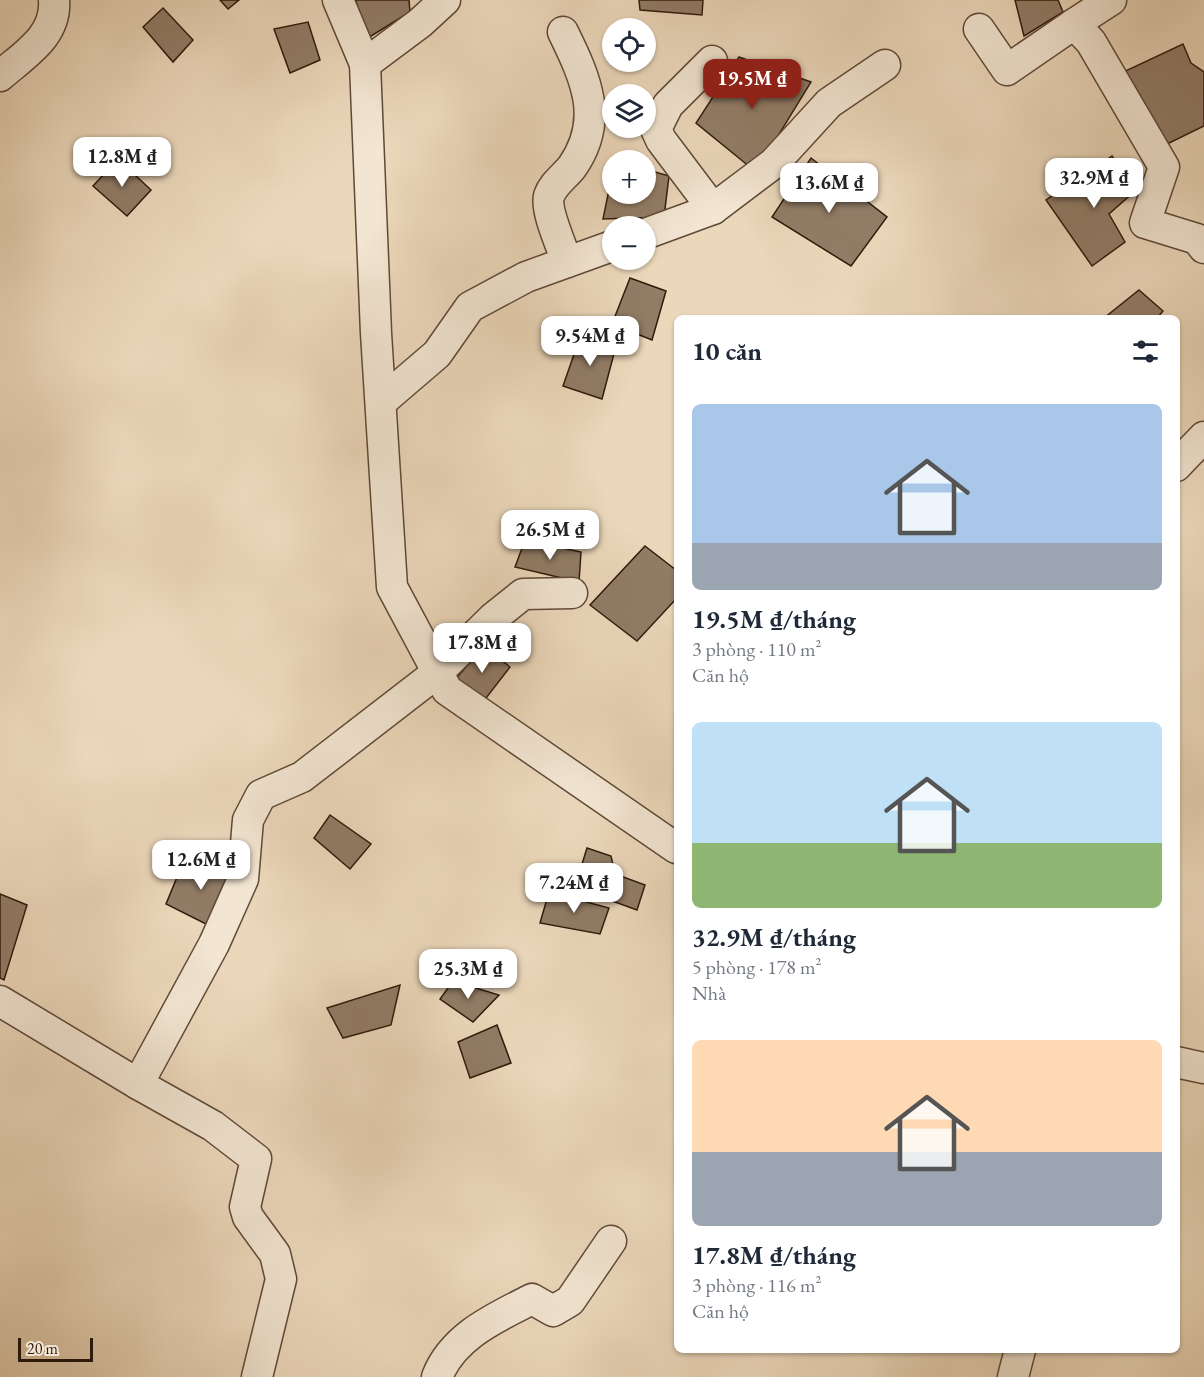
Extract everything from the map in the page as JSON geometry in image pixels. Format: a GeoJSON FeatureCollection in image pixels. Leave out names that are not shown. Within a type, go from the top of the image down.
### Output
{"type":"FeatureCollection","features":[{"type":"Feature","properties":{"kind":"street"},"geometry":{"type":"LineString","coordinates":[[0,76],[42,39],[50,27],[55,12],[54,0]]}},
{"type":"Feature","properties":{"kind":"street"},"geometry":{"type":"LineString","coordinates":[[338,0],[365,64],[392,587],[447,690],[674,847]]}},
{"type":"Feature","properties":{"kind":"street"},"geometry":{"type":"LineString","coordinates":[[365,64],[420,23],[446,0]]}},
{"type":"Feature","properties":{"kind":"street"},"geometry":{"type":"LineString","coordinates":[[979,28],[1007,70],[1111,0]]}},
{"type":"Feature","properties":{"kind":"street"},"geometry":{"type":"LineString","coordinates":[[1074,24],[1091,42],[1164,167],[1145,223],[1197,239],[1204,248]]}},
{"type":"Feature","properties":{"kind":"street"},"geometry":{"type":"LineString","coordinates":[[563,32],[590,102],[591,123],[584,146],[572,167],[549,195],[548,207],[567,262]]}},
{"type":"Feature","properties":{"kind":"street"},"geometry":{"type":"LineString","coordinates":[[712,60],[668,105],[656,129],[661,140],[713,209]]}},
{"type":"Feature","properties":{"kind":"street"},"geometry":{"type":"LineString","coordinates":[[656,230],[713,209],[774,164],[829,103],[885,65]]}},
{"type":"Feature","properties":{"kind":"street"},"geometry":{"type":"LineString","coordinates":[[381,402],[436,354],[470,307],[526,277],[602,250]]}},
{"type":"Feature","properties":{"kind":"street"},"geometry":{"type":"LineString","coordinates":[[1180,462],[1204,437]]}},
{"type":"Feature","properties":{"kind":"street"},"geometry":{"type":"LineString","coordinates":[[138,1084],[214,944],[243,879],[248,820],[261,795],[302,777],[438,672],[494,618],[523,594],[572,593]]}},
{"type":"Feature","properties":{"kind":"street"},"geometry":{"type":"LineString","coordinates":[[0,1001],[213,1126],[256,1159],[245,1207],[249,1217],[275,1254],[280,1279],[257,1377]]}},
{"type":"Feature","properties":{"kind":"street"},"geometry":{"type":"LineString","coordinates":[[1180,1063],[1204,1068]]}},
{"type":"Feature","properties":{"kind":"street"},"geometry":{"type":"LineString","coordinates":[[437,1377],[444,1359],[480,1326],[532,1299],[553,1311],[570,1301],[611,1241]]}},
{"type":"Feature","properties":{"kind":"street"},"geometry":{"type":"LineString","coordinates":[[1013,1377],[1019,1353]]}},
{"type":"Feature","properties":{"kind":"building"},"geometry":{"type":"Polygon","coordinates":[[[220,0],[239,0],[228,9],[220,0]]]}},
{"type":"Feature","properties":{"kind":"building"},"geometry":{"type":"Polygon","coordinates":[[[356,0],[409,0],[410,12],[363,41],[356,0]]]}},
{"type":"Feature","properties":{"kind":"building"},"geometry":{"type":"Polygon","coordinates":[[[639,0],[703,0],[702,15],[640,10],[639,0]]]}},
{"type":"Feature","properties":{"kind":"building"},"geometry":{"type":"Polygon","coordinates":[[[1015,0],[1058,0],[1063,12],[1024,36],[1015,0]]]}},
{"type":"Feature","properties":{"kind":"building"},"geometry":{"type":"Polygon","coordinates":[[[163,8],[193,40],[173,62],[143,27],[163,8]]]}},
{"type":"Feature","properties":{"kind":"building"},"geometry":{"type":"Polygon","coordinates":[[[308,22],[320,60],[290,73],[274,29],[308,22]]]}},
{"type":"Feature","properties":{"kind":"building"},"geometry":{"type":"Polygon","coordinates":[[[1183,44],[1191,63],[1204,72],[1204,126],[1161,147],[1119,74],[1183,44]]]}},
{"type":"Feature","properties":{"kind":"building"},"geometry":{"type":"Polygon","coordinates":[[[739,57],[811,82],[756,172],[696,123],[739,57]]]}},
{"type":"Feature","properties":{"kind":"building"},"geometry":{"type":"Polygon","coordinates":[[[1112,156],[1135,191],[1109,214],[1125,242],[1092,266],[1046,200],[1112,156]]]}},
{"type":"Feature","properties":{"kind":"building"},"geometry":{"type":"Polygon","coordinates":[[[811,158],[887,217],[851,266],[772,217],[811,158]]]}},
{"type":"Feature","properties":{"kind":"building"},"geometry":{"type":"Polygon","coordinates":[[[118,159],[151,190],[127,216],[93,186],[118,159]]]}},
{"type":"Feature","properties":{"kind":"building"},"geometry":{"type":"Polygon","coordinates":[[[656,172],[669,176],[664,217],[604,216],[606,204],[656,204],[656,172]]]}},
{"type":"Feature","properties":{"kind":"building"},"geometry":{"type":"Polygon","coordinates":[[[630,278],[666,291],[652,340],[612,324],[630,278]]]}},
{"type":"Feature","properties":{"kind":"building"},"geometry":{"type":"Polygon","coordinates":[[[1139,290],[1163,311],[1160,315],[1108,315],[1139,290]]]}},
{"type":"Feature","properties":{"kind":"building"},"geometry":{"type":"Polygon","coordinates":[[[580,337],[616,346],[602,399],[563,386],[580,337]]]}},
{"type":"Feature","properties":{"kind":"building"},"geometry":{"type":"Polygon","coordinates":[[[525,540],[581,552],[579,582],[515,567],[525,540]]]}},
{"type":"Feature","properties":{"kind":"building"},"geometry":{"type":"Polygon","coordinates":[[[645,546],[674,568],[674,601],[637,641],[590,605],[645,546]]]}},
{"type":"Feature","properties":{"kind":"building"},"geometry":{"type":"Polygon","coordinates":[[[484,646],[510,667],[483,702],[454,681],[484,646]]]}},
{"type":"Feature","properties":{"kind":"building"},"geometry":{"type":"Polygon","coordinates":[[[330,815],[371,844],[350,869],[314,838],[330,815]]]}},
{"type":"Feature","properties":{"kind":"building"},"geometry":{"type":"Polygon","coordinates":[[[587,848],[611,856],[615,874],[645,885],[637,910],[604,898],[573,893],[587,848]]]}},
{"type":"Feature","properties":{"kind":"building"},"geometry":{"type":"Polygon","coordinates":[[[187,853],[237,880],[212,927],[166,904],[187,853]]]}},
{"type":"Feature","properties":{"kind":"building"},"geometry":{"type":"Polygon","coordinates":[[[549,892],[609,908],[600,934],[540,923],[549,892]]]}},
{"type":"Feature","properties":{"kind":"building"},"geometry":{"type":"Polygon","coordinates":[[[0,894],[27,905],[4,980],[0,978],[0,894]]]}},
{"type":"Feature","properties":{"kind":"building"},"geometry":{"type":"Polygon","coordinates":[[[453,981],[499,995],[473,1022],[440,999],[453,981]]]}},
{"type":"Feature","properties":{"kind":"building"},"geometry":{"type":"Polygon","coordinates":[[[400,985],[391,1025],[343,1038],[327,1008],[400,985]]]}},
{"type":"Feature","properties":{"kind":"building"},"geometry":{"type":"Polygon","coordinates":[[[497,1025],[511,1063],[470,1078],[458,1042],[497,1025]]]}}]}
